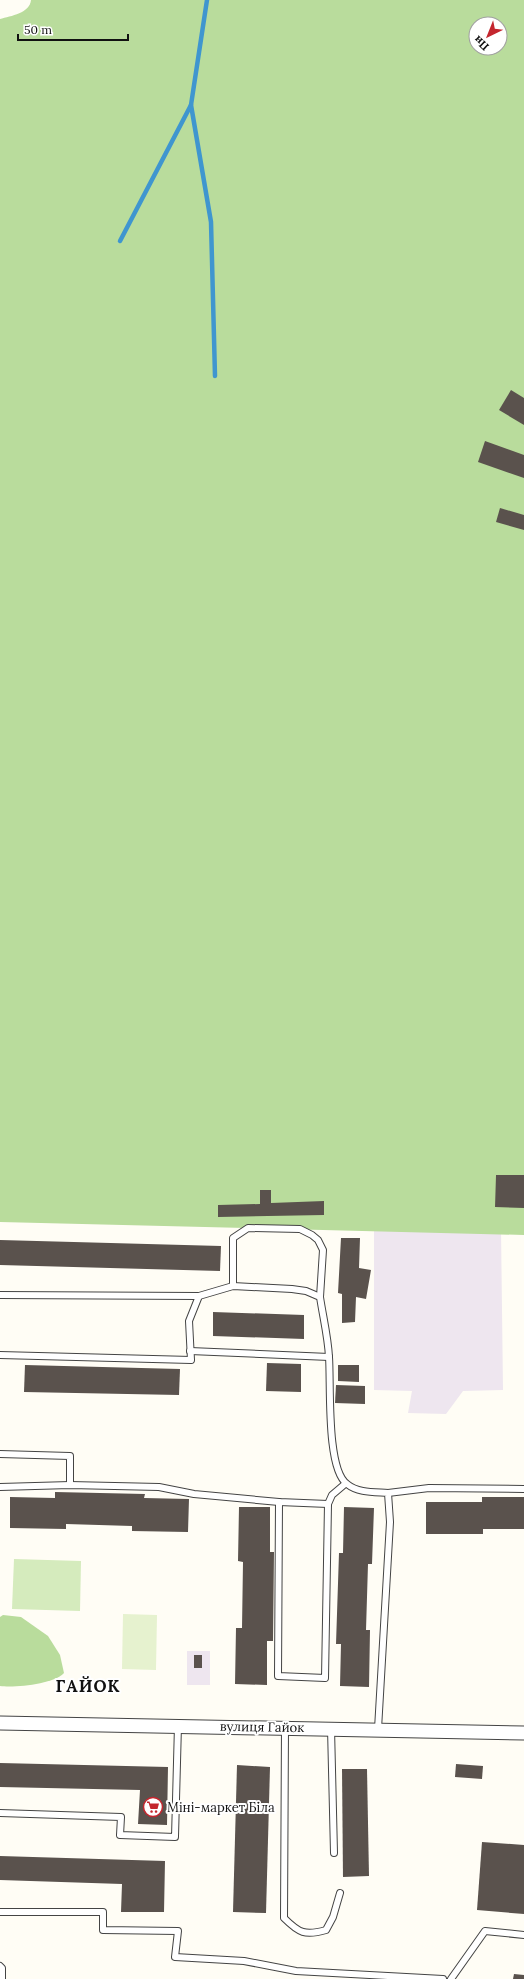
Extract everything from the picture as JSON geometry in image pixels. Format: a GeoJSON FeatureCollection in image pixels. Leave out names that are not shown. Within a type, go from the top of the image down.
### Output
{"type":"FeatureCollection","features":[{"type":"Feature","properties":{"kind":"street","name":"вулиця Гайок"},"geometry":{"type":"LineString","coordinates":[[0,1723],[286,1727],[524,1733]]}},
{"type":"Feature","properties":{"kind":"lane"},"geometry":{"type":"LineString","coordinates":[[233,1286],[233,1238],[248,1228],[300,1229],[318,1240],[323,1250],[320,1297],[329,1357],[332,1437],[335,1462],[338,1472],[346,1484],[357,1490],[388,1493],[429,1488],[524,1489]]}},
{"type":"Feature","properties":{"kind":"lane"},"geometry":{"type":"LineString","coordinates":[[0,1295],[198,1296],[233,1286],[292,1289],[306,1291],[320,1297]]}},
{"type":"Feature","properties":{"kind":"lane"},"geometry":{"type":"LineString","coordinates":[[0,1355],[190,1360],[189,1321],[198,1296]]}},
{"type":"Feature","properties":{"kind":"lane"},"geometry":{"type":"LineString","coordinates":[[190,1351],[329,1357]]}},
{"type":"Feature","properties":{"kind":"lane"},"geometry":{"type":"LineString","coordinates":[[0,1454],[70,1456],[70,1485]]}},
{"type":"Feature","properties":{"kind":"lane"},"geometry":{"type":"LineString","coordinates":[[279,1502],[278,1676],[325,1678],[328,1504],[332,1495],[346,1484]]}},
{"type":"Feature","properties":{"kind":"lane"},"geometry":{"type":"LineString","coordinates":[[0,1487],[70,1485],[159,1487],[194,1494],[279,1502],[328,1504]]}},
{"type":"Feature","properties":{"kind":"lane"},"geometry":{"type":"LineString","coordinates":[[378,1729],[390,1522],[388,1493]]}},
{"type":"Feature","properties":{"kind":"lane"},"geometry":{"type":"LineString","coordinates":[[0,1813],[121,1817],[120,1835],[175,1837],[178,1725]]}},
{"type":"Feature","properties":{"kind":"lane"},"geometry":{"type":"LineString","coordinates":[[286,1727],[284,1918],[296,1930],[311,1934],[326,1930],[333,1918],[340,1893]]}},
{"type":"Feature","properties":{"kind":"lane"},"geometry":{"type":"LineString","coordinates":[[331,1728],[334,1853]]}},
{"type":"Feature","properties":{"kind":"lane"},"geometry":{"type":"LineString","coordinates":[[0,1912],[103,1912],[103,1930],[178,1931],[176,1958],[244,1961],[296,1971],[443,1979]]}},
{"type":"Feature","properties":{"kind":"lane"},"geometry":{"type":"LineString","coordinates":[[451,1979],[485,1932],[524,1935]]}},
{"type":"Feature","properties":{"kind":"lane"},"geometry":{"type":"LineString","coordinates":[[0,1966],[2,1968],[2,1979]]}},
{"type":"Feature","properties":{"kind":"shaded area"},"geometry":{"type":"Polygon","coordinates":[[[374,1166],[501,1228],[503,1390],[463,1391],[446,1414],[408,1413],[412,1391],[374,1390],[374,1166]]]}},
{"type":"Feature","properties":{"kind":"shaded area"},"geometry":{"type":"Polygon","coordinates":[[[187,1651],[210,1651],[210,1685],[187,1685],[187,1651]]]}},
{"type":"Feature","properties":{"kind":"green space"},"geometry":{"type":"Polygon","coordinates":[[[31,0],[524,0],[524,1235],[0,1222],[0,19],[24,11],[31,0]]]}},
{"type":"Feature","properties":{"kind":"green space"},"geometry":{"type":"Polygon","coordinates":[[[14,1559],[81,1561],[80,1611],[12,1609],[14,1559]]]}},
{"type":"Feature","properties":{"kind":"green space"},"geometry":{"type":"Polygon","coordinates":[[[123,1614],[157,1615],[156,1670],[122,1669],[123,1614]]]}},
{"type":"Feature","properties":{"kind":"green space"},"geometry":{"type":"Polygon","coordinates":[[[3,1615],[21,1617],[48,1636],[60,1655],[64,1673],[52,1680],[34,1684],[24,1686],[0,1686],[0,1617],[3,1615]]]}},
{"type":"Feature","properties":{"kind":"building"},"geometry":{"type":"Polygon","coordinates":[[[511,390],[524,398],[524,425],[499,410],[511,390]]]}},
{"type":"Feature","properties":{"kind":"building"},"geometry":{"type":"Polygon","coordinates":[[[485,441],[524,455],[524,478],[478,462],[485,441]]]}},
{"type":"Feature","properties":{"kind":"building"},"geometry":{"type":"Polygon","coordinates":[[[500,508],[524,515],[524,530],[496,522],[500,508]]]}},
{"type":"Feature","properties":{"kind":"building"},"geometry":{"type":"Polygon","coordinates":[[[496,1175],[524,1175],[524,1208],[495,1207],[496,1175]]]}},
{"type":"Feature","properties":{"kind":"building"},"geometry":{"type":"Polygon","coordinates":[[[260,1190],[271,1190],[271,1203],[324,1201],[324,1215],[218,1217],[218,1205],[260,1204],[260,1190]]]}},
{"type":"Feature","properties":{"kind":"building"},"geometry":{"type":"Polygon","coordinates":[[[341,1238],[360,1238],[359,1268],[371,1270],[366,1299],[356,1297],[355,1322],[342,1323],[342,1294],[338,1293],[341,1238]]]}},
{"type":"Feature","properties":{"kind":"building"},"geometry":{"type":"Polygon","coordinates":[[[0,1240],[221,1246],[220,1271],[0,1265],[0,1240]]]}},
{"type":"Feature","properties":{"kind":"building"},"geometry":{"type":"Polygon","coordinates":[[[213,1312],[304,1315],[304,1339],[213,1336],[213,1312]]]}},
{"type":"Feature","properties":{"kind":"building"},"geometry":{"type":"Polygon","coordinates":[[[267,1363],[301,1364],[301,1392],[266,1391],[267,1363]]]}},
{"type":"Feature","properties":{"kind":"building"},"geometry":{"type":"Polygon","coordinates":[[[25,1365],[180,1369],[179,1395],[24,1392],[25,1365]]]}},
{"type":"Feature","properties":{"kind":"building"},"geometry":{"type":"Polygon","coordinates":[[[338,1365],[359,1365],[359,1382],[338,1381],[338,1365]]]}},
{"type":"Feature","properties":{"kind":"building"},"geometry":{"type":"Polygon","coordinates":[[[336,1385],[365,1386],[365,1404],[335,1403],[336,1385]]]}},
{"type":"Feature","properties":{"kind":"building"},"geometry":{"type":"Polygon","coordinates":[[[55,1492],[145,1494],[144,1498],[189,1499],[188,1532],[132,1531],[132,1526],[66,1524],[66,1529],[10,1528],[10,1497],[55,1498],[55,1492]]]}},
{"type":"Feature","properties":{"kind":"building"},"geometry":{"type":"Polygon","coordinates":[[[482,1497],[524,1497],[524,1529],[483,1529],[483,1534],[426,1534],[426,1502],[482,1502],[482,1497]]]}},
{"type":"Feature","properties":{"kind":"building"},"geometry":{"type":"Polygon","coordinates":[[[239,1507],[270,1507],[270,1552],[274,1552],[273,1641],[267,1641],[267,1685],[235,1684],[236,1628],[242,1628],[243,1562],[238,1561],[239,1507]]]}},
{"type":"Feature","properties":{"kind":"building"},"geometry":{"type":"Polygon","coordinates":[[[344,1507],[374,1508],[372,1564],[368,1564],[366,1630],[370,1630],[369,1687],[340,1686],[341,1644],[336,1644],[339,1553],[343,1553],[344,1507]]]}},
{"type":"Feature","properties":{"kind":"building"},"geometry":{"type":"Polygon","coordinates":[[[194,1655],[202,1655],[202,1668],[194,1668],[194,1655]]]}},
{"type":"Feature","properties":{"kind":"building"},"geometry":{"type":"Polygon","coordinates":[[[0,1763],[168,1767],[167,1825],[138,1824],[140,1790],[0,1787],[0,1763]]]}},
{"type":"Feature","properties":{"kind":"building"},"geometry":{"type":"Polygon","coordinates":[[[456,1764],[483,1766],[482,1779],[455,1777],[456,1764]]]}},
{"type":"Feature","properties":{"kind":"building"},"geometry":{"type":"Polygon","coordinates":[[[237,1765],[270,1767],[266,1913],[233,1912],[237,1765]]]}},
{"type":"Feature","properties":{"kind":"building"},"geometry":{"type":"Polygon","coordinates":[[[342,1769],[367,1769],[369,1876],[343,1877],[342,1769]]]}},
{"type":"Feature","properties":{"kind":"building"},"geometry":{"type":"Polygon","coordinates":[[[482,1842],[524,1845],[524,1914],[477,1910],[482,1842]]]}},
{"type":"Feature","properties":{"kind":"building"},"geometry":{"type":"Polygon","coordinates":[[[0,1856],[165,1861],[164,1912],[121,1912],[122,1884],[0,1880],[0,1856]]]}},
{"type":"Feature","properties":{"kind":"building"},"geometry":{"type":"Polygon","coordinates":[[[514,1974],[524,1975],[524,1979],[513,1979],[514,1974]]]}},
{"type":"Feature","properties":{"kind":"waterway"},"geometry":{"type":"LineString","coordinates":[[207,0],[191,105],[211,222],[215,376]]}},
{"type":"Feature","properties":{"kind":"waterway"},"geometry":{"type":"LineString","coordinates":[[120,241],[191,105]]}},
{"type":"Feature","properties":{"kind":"place","name":"Міні-маркет Біла"},"geometry":{"type":"Point","coordinates":[153,1807]}},
{"type":"Feature","properties":{"kind":"district","name":"ГАЙОК"},"geometry":{"type":"Point","coordinates":[88,1686]}}]}
